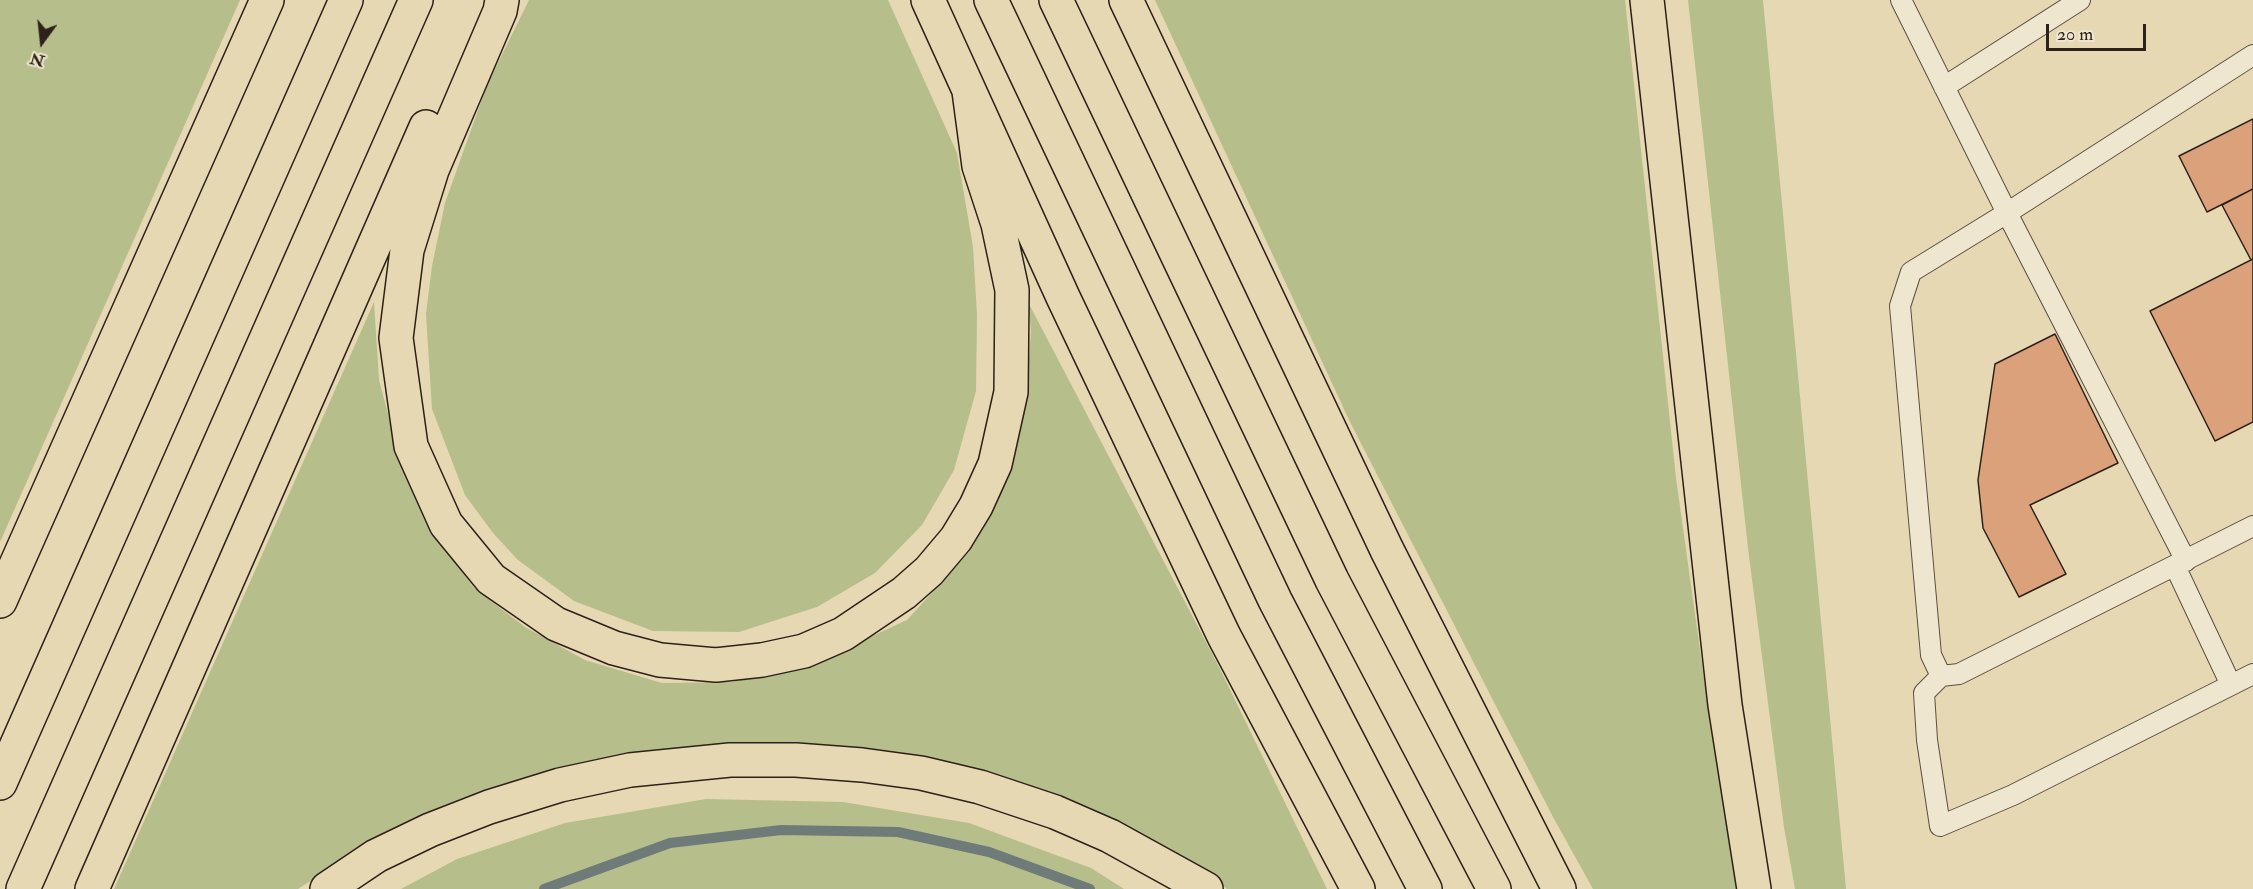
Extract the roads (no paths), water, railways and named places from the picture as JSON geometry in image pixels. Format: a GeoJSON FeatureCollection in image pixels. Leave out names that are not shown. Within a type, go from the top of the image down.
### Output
{"type":"FeatureCollection","features":[{"type":"Feature","properties":{"kind":"highway"},"geometry":{"type":"LineString","coordinates":[[0,601],[267,0]]}},
{"type":"Feature","properties":{"kind":"highway"},"geometry":{"type":"LineString","coordinates":[[0,783],[346,0]]}},
{"type":"Feature","properties":{"kind":"highway"},"geometry":{"type":"LineString","coordinates":[[23,889],[416,0]]}},
{"type":"Feature","properties":{"kind":"highway"},"geometry":{"type":"LineString","coordinates":[[92,889],[330,343],[483,0]]}},
{"type":"Feature","properties":{"kind":"highway"},"geometry":{"type":"LineString","coordinates":[[502,0],[500,11],[432,170],[407,250],[396,338],[411,446],[446,524],[491,579],[556,624],[614,648],[660,660],[716,665],[762,660],[804,651],[843,634],[904,593],[929,571],[956,538],[976,506],[995,464],[1011,392],[1012,290],[998,224],[979,166],[969,91]]}},
{"type":"Feature","properties":{"kind":"highway"},"geometry":{"type":"LineString","coordinates":[[928,0],[1063,297],[1224,636],[1359,889]]}},
{"type":"Feature","properties":{"kind":"highway"},"geometry":{"type":"LineString","coordinates":[[991,0],[1275,600],[1425,889]]}},
{"type":"Feature","properties":{"kind":"highway"},"geometry":{"type":"LineString","coordinates":[[1056,0],[1332,580],[1494,889]]}},
{"type":"Feature","properties":{"kind":"highway"},"geometry":{"type":"LineString","coordinates":[[1126,0],[1387,550],[1559,889]]}},
{"type":"Feature","properties":{"kind":"highway"},"geometry":{"type":"LineString","coordinates":[[1647,0],[1725,705],[1754,889]]}},
{"type":"Feature","properties":{"kind":"highway"},"geometry":{"type":"LineString","coordinates":[[327,889],[376,856],[430,830],[489,807],[560,785],[630,770],[730,760],[785,760],[862,765],[921,773],[980,787],[1055,812],[1110,836],[1206,889]]}},
{"type":"Feature","properties":{"kind":"lane"},"geometry":{"type":"LineString","coordinates":[[1901,0],[2180,564],[2231,685]]}},
{"type":"Feature","properties":{"kind":"lane"},"geometry":{"type":"LineString","coordinates":[[1944,87],[2080,0]]}},
{"type":"Feature","properties":{"kind":"lane"},"geometry":{"type":"LineString","coordinates":[[1941,676],[1931,655],[1900,306],[1911,272],[2253,55]]}},
{"type":"Feature","properties":{"kind":"lane"},"geometry":{"type":"LineString","coordinates":[[2253,526],[1959,674],[1941,676],[1924,693],[1927,740],[1940,826],[2013,795],[2253,674]]}},
{"type":"Feature","properties":{"kind":"waterway"},"geometry":{"type":"LineString","coordinates":[[544,889],[670,843],[781,830],[898,832],[989,852],[1090,889]]}}]}
